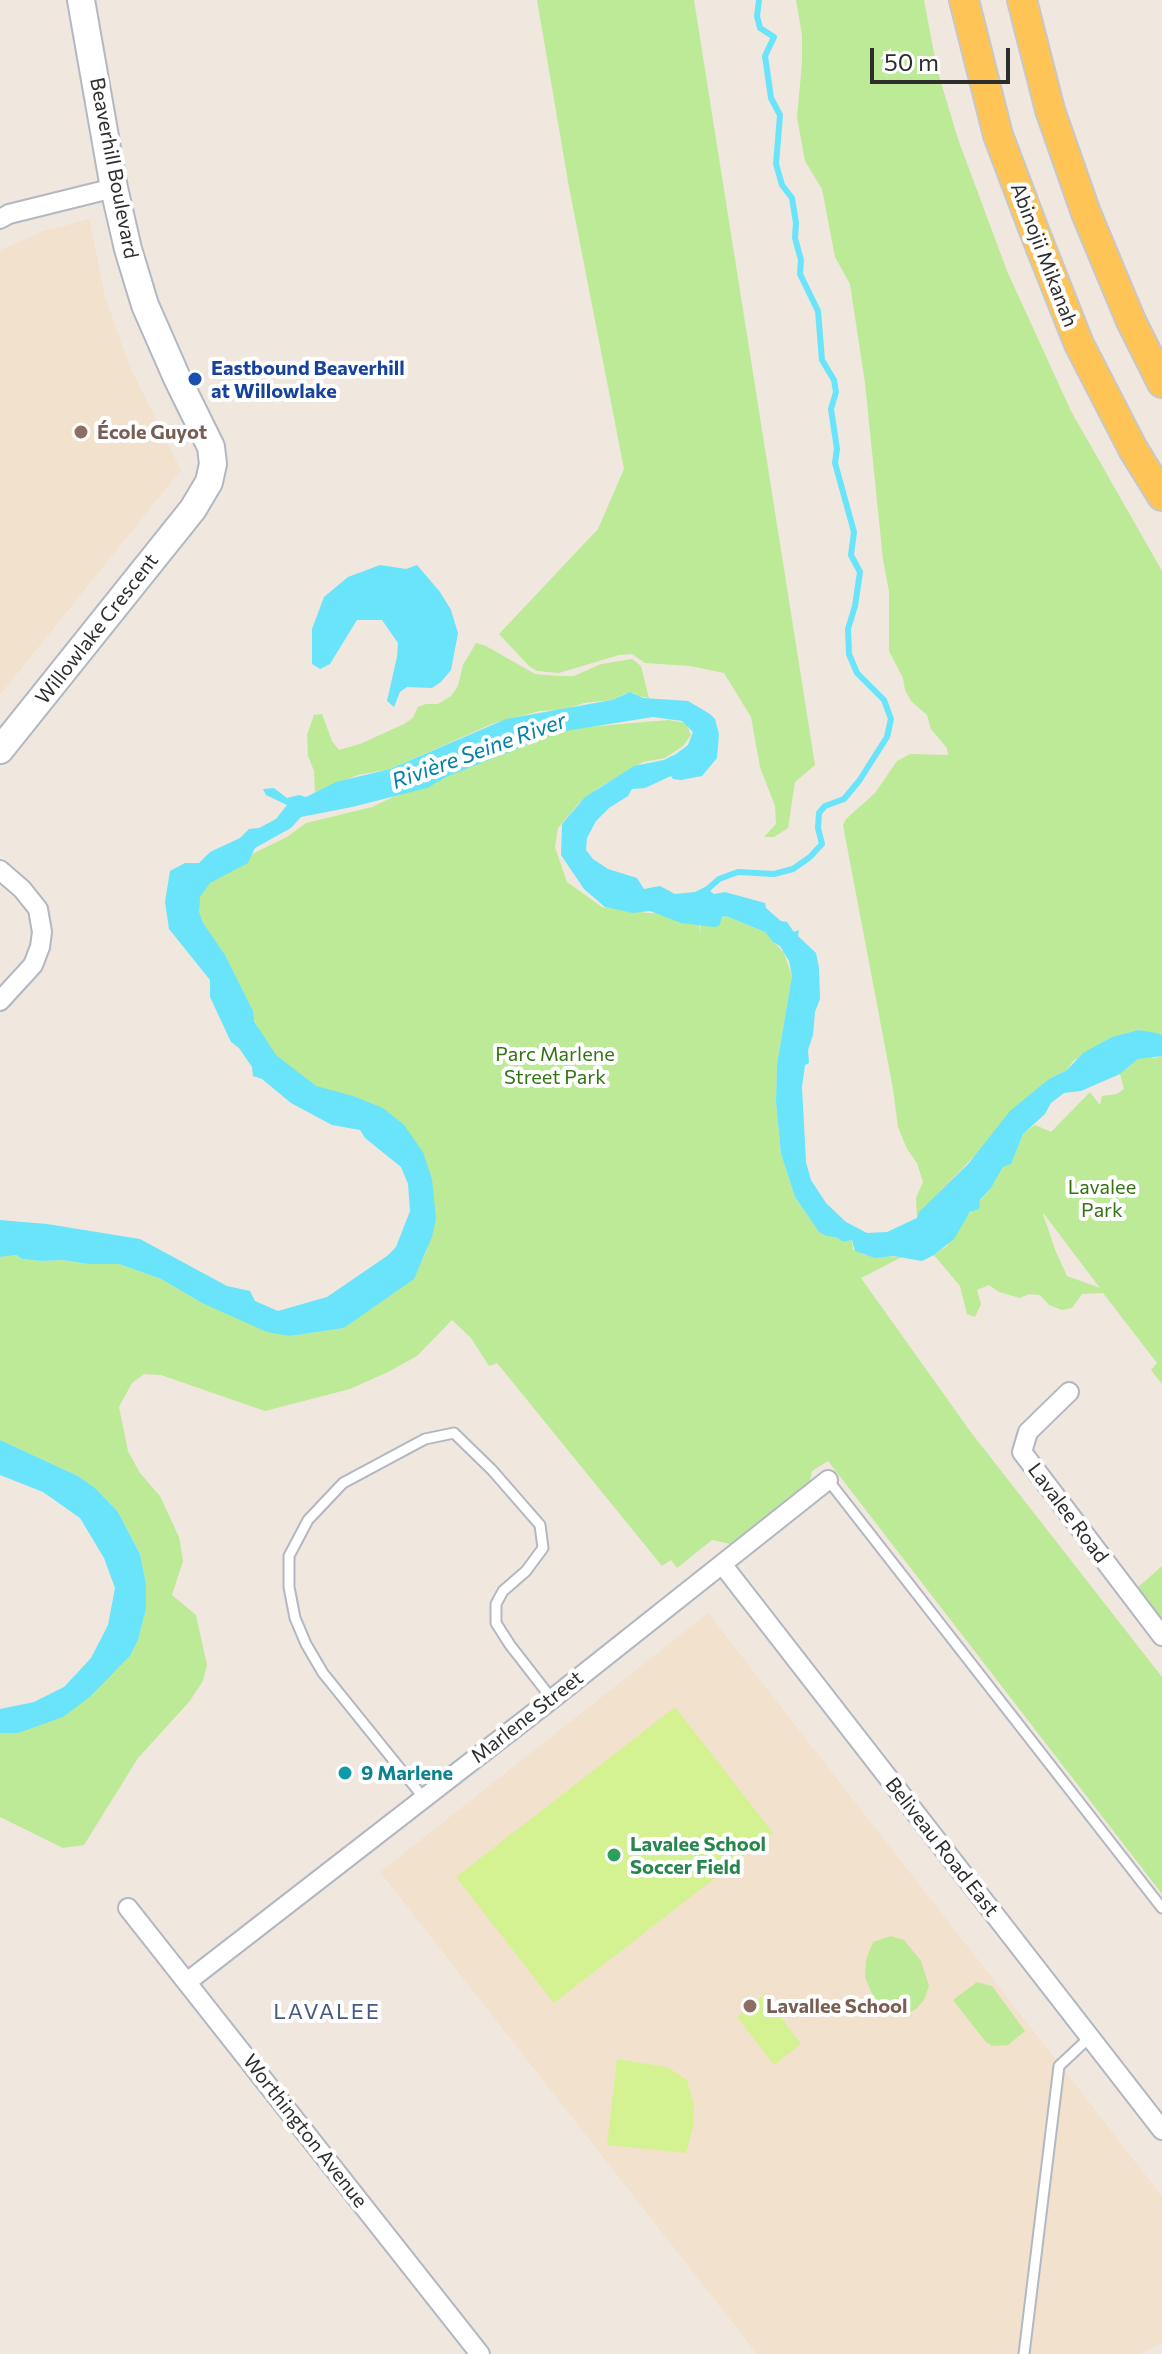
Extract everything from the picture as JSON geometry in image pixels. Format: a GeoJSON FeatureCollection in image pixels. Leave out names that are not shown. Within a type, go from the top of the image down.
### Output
{"type":"FeatureCollection","features":[{"type":"Feature","properties":{"kind":"main road","name":"Abinojii Mikanah"},"geometry":{"type":"LineString","coordinates":[[964,0],[998,135],[1079,344],[1133,449],[1162,496]]}},
{"type":"Feature","properties":{"kind":"main road"},"geometry":{"type":"LineString","coordinates":[[1022,1],[1050,110],[1086,213],[1131,321],[1162,383]]}},
{"type":"Feature","properties":{"kind":"street","name":"Beaverhill Boulevard"},"geometry":{"type":"LineString","coordinates":[[81,0],[114,188],[128,249],[145,305],[211,447],[213,464],[209,482],[193,509]]}},
{"type":"Feature","properties":{"kind":"street"},"geometry":{"type":"LineString","coordinates":[[0,219],[9,214],[114,188]]}},
{"type":"Feature","properties":{"kind":"street","name":"Willowlake Crescent"},"geometry":{"type":"LineString","coordinates":[[0,750],[193,509]]}},
{"type":"Feature","properties":{"kind":"street"},"geometry":{"type":"LineString","coordinates":[[0,870],[22,889],[38,909],[42,932],[33,965],[0,1001]]}},
{"type":"Feature","properties":{"kind":"street","name":"Lavalee Road"},"geometry":{"type":"LineString","coordinates":[[1069,1392],[1028,1432],[1022,1452],[1162,1636]]}},
{"type":"Feature","properties":{"kind":"street","name":"Marlene Street"},"geometry":{"type":"LineString","coordinates":[[187,1982],[828,1480]]}},
{"type":"Feature","properties":{"kind":"street","name":"Beliveau Road East"},"geometry":{"type":"LineString","coordinates":[[722,1564],[1162,2130]]}},
{"type":"Feature","properties":{"kind":"street","name":"Worthington Avenue"},"geometry":{"type":"LineString","coordinates":[[128,1908],[480,2354]]}},
{"type":"Feature","properties":{"kind":"lane"},"geometry":{"type":"LineString","coordinates":[[423,1797],[323,1673],[295,1618],[289,1587],[289,1556],[308,1520],[343,1483],[425,1439],[454,1433],[492,1470],[540,1525],[543,1548],[526,1571],[503,1591],[496,1604],[496,1623],[552,1699]]}},
{"type":"Feature","properties":{"kind":"lane"},"geometry":{"type":"LineString","coordinates":[[828,1480],[1162,1908]]}},
{"type":"Feature","properties":{"kind":"lane"},"geometry":{"type":"LineString","coordinates":[[1024,2354],[1059,2066],[1090,2037]]}},
{"type":"Feature","properties":{"kind":"shaded area","name":"École Guyot"},"geometry":{"type":"Polygon","coordinates":[[[89,219],[105,296],[129,365],[181,470],[0,695],[0,250],[44,231],[89,219]]]}},
{"type":"Feature","properties":{"kind":"shaded area","name":"Lavallee School"},"geometry":{"type":"Polygon","coordinates":[[[708,1613],[1162,2196],[1162,2343],[1141,2354],[757,2354],[380,1872],[708,1613]]]}},
{"type":"Feature","properties":{"kind":"green space"},"geometry":{"type":"Polygon","coordinates":[[[537,0],[694,0],[815,765],[795,782],[788,828],[774,837],[764,837],[776,824],[775,806],[760,767],[751,717],[724,673],[690,666],[645,663],[632,654],[559,673],[537,671],[499,634],[598,529],[624,469],[569,187],[537,0]]]}},
{"type":"Feature","properties":{"kind":"green space"},"geometry":{"type":"Polygon","coordinates":[[[796,0],[924,0],[937,69],[958,139],[1007,271],[1071,411],[1162,571],[1162,1035],[1138,1030],[1112,1037],[1073,1061],[1067,1070],[1049,1079],[917,1218],[916,1198],[923,1182],[917,1163],[898,1127],[843,825],[875,793],[897,761],[910,754],[948,755],[947,748],[931,729],[927,715],[911,701],[889,651],[889,591],[883,560],[865,383],[850,284],[835,257],[822,189],[805,161],[797,117],[802,35],[796,0]]]}},
{"type":"Feature","properties":{"kind":"green space"},"geometry":{"type":"Polygon","coordinates":[[[476,643],[535,674],[574,676],[601,664],[632,659],[641,666],[649,698],[626,693],[612,700],[584,703],[563,710],[540,711],[494,723],[390,769],[358,775],[315,792],[307,735],[314,715],[322,714],[332,741],[339,750],[360,744],[404,724],[413,718],[418,707],[438,704],[451,696],[476,643]]]}},
{"type":"Feature","properties":{"kind":"green space","name":"Parc Marlene Street Park"},"geometry":{"type":"Polygon","coordinates":[[[668,720],[686,723],[691,735],[683,746],[665,758],[643,762],[598,788],[579,803],[558,828],[555,847],[567,882],[602,907],[648,913],[697,914],[701,936],[700,925],[726,916],[765,932],[784,953],[792,976],[777,1064],[776,1102],[781,1154],[795,1197],[819,1232],[843,1242],[852,1240],[853,1249],[865,1255],[902,1257],[861,1278],[970,1431],[1162,1677],[1162,1894],[828,1461],[812,1471],[810,1481],[731,1544],[712,1540],[677,1568],[671,1560],[662,1566],[497,1363],[489,1366],[471,1338],[452,1320],[417,1356],[388,1372],[350,1389],[265,1411],[161,1375],[144,1374],[132,1383],[119,1407],[128,1451],[140,1473],[160,1496],[179,1537],[183,1561],[172,1595],[196,1615],[207,1665],[203,1681],[189,1702],[138,1758],[84,1845],[63,1848],[0,1817],[0,1733],[18,1733],[91,1696],[130,1656],[138,1640],[146,1609],[146,1584],[140,1554],[118,1512],[95,1488],[78,1476],[0,1440],[0,1257],[15,1255],[41,1261],[119,1264],[161,1279],[202,1303],[290,1336],[344,1328],[413,1279],[427,1250],[411,1147],[285,1076],[186,897],[306,823],[372,807],[454,768],[552,730],[668,720]]]}},
{"type":"Feature","properties":{"kind":"green space","name":"Lavalee Park"},"geometry":{"type":"Polygon","coordinates":[[[1162,1056],[1162,1384],[1151,1370],[1157,1363],[1103,1293],[1082,1294],[1072,1308],[1062,1310],[1049,1305],[1040,1295],[1029,1294],[1020,1298],[999,1292],[989,1285],[977,1290],[981,1304],[975,1317],[967,1314],[960,1286],[934,1255],[947,1246],[1003,1167],[1011,1163],[1023,1134],[1035,1125],[1051,1132],[1090,1092],[1100,1105],[1102,1096],[1117,1094],[1124,1089],[1120,1074],[1138,1059],[1162,1056]],[[1044,1214],[1067,1276],[1100,1288],[1044,1214]]]}},
{"type":"Feature","properties":{"kind":"green space"},"geometry":{"type":"Polygon","coordinates":[[[1162,1566],[1162,1621],[1137,1588],[1162,1566]]]}},
{"type":"Feature","properties":{"kind":"green space","name":"Lavalee School Soccer Field"},"geometry":{"type":"Polygon","coordinates":[[[675,1707],[773,1833],[554,2003],[456,1877],[675,1707]]]}},
{"type":"Feature","properties":{"kind":"green space"},"geometry":{"type":"Polygon","coordinates":[[[891,1936],[904,1940],[921,1961],[929,1986],[924,2000],[907,2014],[889,2011],[874,1999],[865,1977],[866,1960],[873,1942],[891,1936]]]}},
{"type":"Feature","properties":{"kind":"green space"},"geometry":{"type":"Polygon","coordinates":[[[977,1982],[992,1986],[1025,2031],[1008,2045],[992,2046],[985,2041],[953,2000],[977,1982]]]}},
{"type":"Feature","properties":{"kind":"green space"},"geometry":{"type":"Polygon","coordinates":[[[764,1995],[801,2044],[774,2065],[737,2017],[764,1995]]]}},
{"type":"Feature","properties":{"kind":"green space"},"geometry":{"type":"Polygon","coordinates":[[[617,2059],[667,2067],[687,2080],[694,2105],[693,2126],[686,2153],[607,2145],[617,2059]]]}},
{"type":"Feature","properties":{"kind":"water"},"geometry":{"type":"Polygon","coordinates":[[[380,565],[406,569],[417,565],[451,610],[458,633],[451,670],[441,682],[432,688],[407,687],[400,692],[394,707],[387,701],[398,643],[382,620],[357,620],[330,664],[320,669],[312,664],[312,629],[324,597],[348,577],[380,565]]]}},
{"type":"Feature","properties":{"kind":"water","name":"Rivière Seine River"},"geometry":{"type":"Polygon","coordinates":[[[630,692],[643,698],[688,701],[710,714],[715,719],[719,734],[717,758],[702,776],[681,780],[671,776],[645,788],[632,789],[628,796],[596,821],[587,838],[586,850],[608,869],[637,878],[644,889],[660,886],[675,894],[695,892],[705,887],[714,894],[725,892],[765,903],[766,908],[781,921],[787,922],[794,932],[799,930],[798,936],[816,953],[820,999],[802,1087],[806,1162],[811,1180],[826,1203],[846,1222],[867,1233],[887,1232],[917,1218],[919,1212],[969,1163],[1010,1111],[1049,1079],[1067,1070],[1083,1053],[1112,1037],[1138,1030],[1157,1033],[1162,1035],[1162,1056],[1138,1059],[1120,1074],[1081,1091],[1064,1093],[1051,1103],[1045,1114],[1023,1134],[1011,1164],[1003,1167],[980,1200],[979,1209],[970,1212],[954,1239],[934,1255],[922,1261],[893,1256],[875,1258],[855,1251],[852,1240],[843,1242],[819,1232],[795,1197],[781,1154],[776,1102],[777,1064],[792,976],[789,961],[780,946],[765,932],[726,916],[722,917],[719,926],[714,927],[681,923],[650,911],[633,913],[605,907],[584,889],[561,855],[562,824],[585,797],[634,766],[664,760],[676,754],[688,745],[693,732],[682,721],[653,717],[559,732],[446,777],[427,788],[301,817],[291,828],[255,848],[248,863],[210,883],[200,897],[199,912],[203,923],[225,955],[253,1011],[254,1021],[276,1055],[316,1086],[383,1108],[404,1125],[423,1152],[432,1179],[436,1219],[432,1237],[414,1279],[344,1328],[290,1336],[267,1332],[202,1303],[161,1279],[119,1264],[41,1261],[22,1259],[16,1255],[0,1257],[0,1220],[140,1239],[227,1286],[250,1291],[255,1301],[278,1311],[327,1297],[387,1256],[396,1247],[410,1211],[408,1184],[401,1167],[365,1138],[360,1130],[332,1125],[291,1103],[262,1079],[253,1076],[252,1067],[231,1042],[210,997],[210,980],[169,929],[165,902],[170,871],[185,863],[199,863],[210,852],[240,838],[249,829],[259,828],[276,819],[287,805],[266,795],[263,789],[274,788],[287,798],[306,797],[336,782],[390,769],[506,719],[612,700],[630,692]]]}},
{"type":"Feature","properties":{"kind":"water"},"geometry":{"type":"Polygon","coordinates":[[[0,1440],[78,1476],[95,1488],[118,1512],[140,1554],[146,1584],[146,1609],[138,1640],[130,1656],[91,1696],[63,1717],[18,1733],[0,1733],[0,1709],[34,1702],[64,1687],[91,1658],[108,1625],[115,1588],[104,1558],[80,1518],[43,1492],[0,1475],[0,1440]]]}},
{"type":"Feature","properties":{"kind":"waterway"},"geometry":{"type":"LineString","coordinates":[[701,895],[719,879],[738,872],[774,874],[793,869],[810,857],[822,844],[818,828],[819,813],[825,806],[844,799],[859,781],[887,737],[891,719],[884,700],[857,673],[849,654],[848,629],[860,572],[851,555],[854,532],[835,463],[837,449],[831,409],[836,392],[834,380],[822,360],[818,311],[800,274],[801,260],[795,238],[792,198],[782,185],[776,164],[780,115],[771,98],[765,56],[774,37],[760,28],[757,16],[759,0]]}},
{"type":"Feature","properties":{"kind":"place","name":"Eastbound Beaverhill at Willowlake"},"geometry":{"type":"Point","coordinates":[195,379]}},
{"type":"Feature","properties":{"kind":"place","name":"École Guyot"},"geometry":{"type":"Point","coordinates":[81,432]}},
{"type":"Feature","properties":{"kind":"place","name":"9 Marlene"},"geometry":{"type":"Point","coordinates":[345,1773]}},
{"type":"Feature","properties":{"kind":"place","name":"Lavalee School Soccer Field"},"geometry":{"type":"Point","coordinates":[614,1855]}},
{"type":"Feature","properties":{"kind":"place","name":"Lavallee School"},"geometry":{"type":"Point","coordinates":[750,2006]}},
{"type":"Feature","properties":{"kind":"district","name":"LAVALEE"},"geometry":{"type":"Point","coordinates":[327,2012]}}]}
